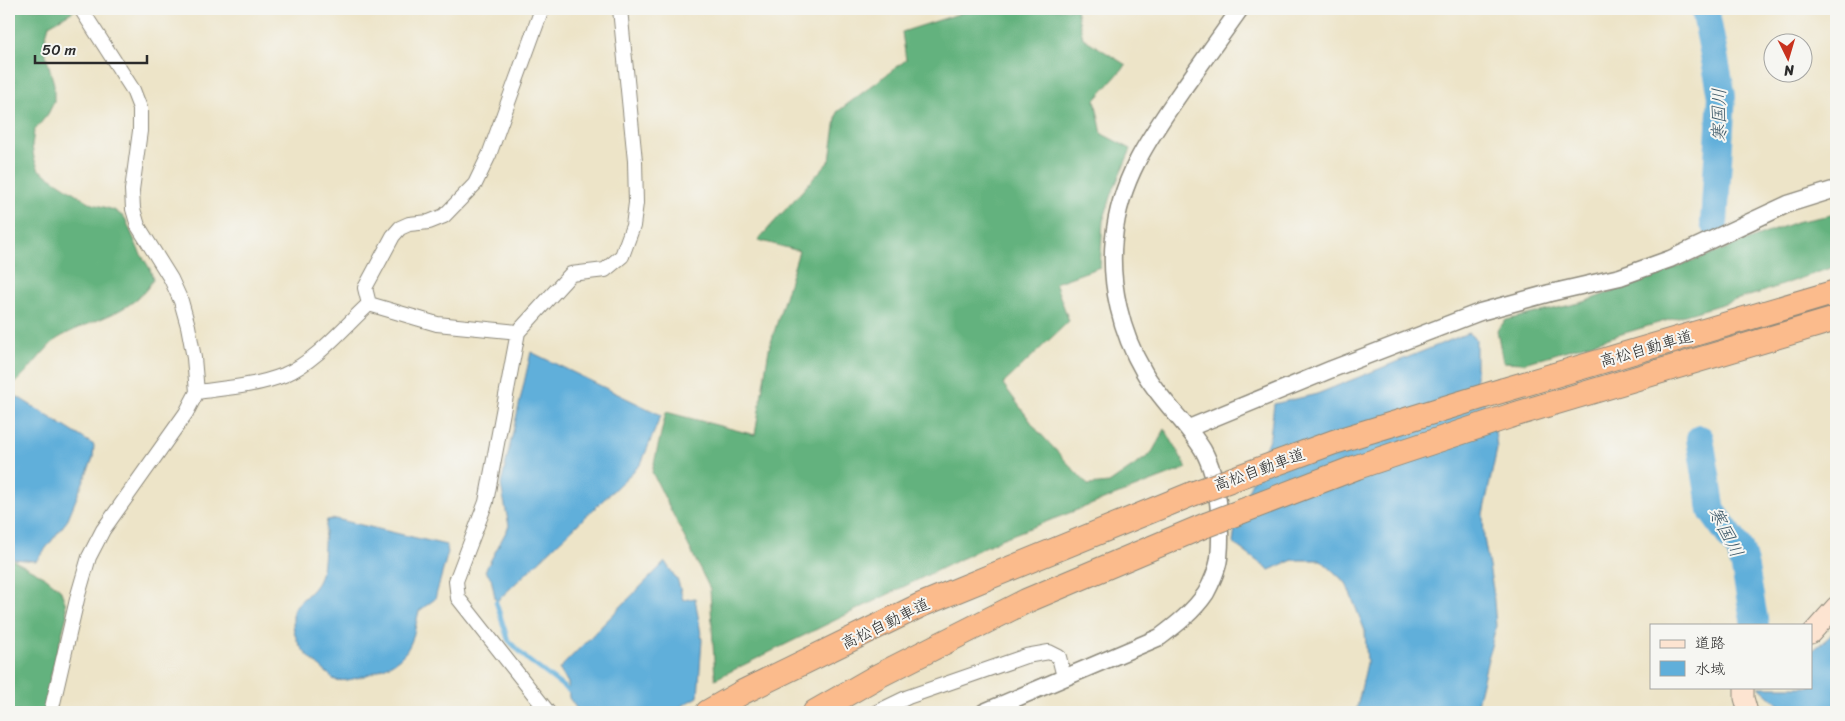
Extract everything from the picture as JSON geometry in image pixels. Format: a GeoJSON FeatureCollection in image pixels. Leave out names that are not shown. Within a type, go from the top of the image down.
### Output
{"type":"FeatureCollection","features":[{"type":"Feature","properties":{"kind":"highway"},"geometry":{"type":"LineString","coordinates":[[1774,311],[1836,288]]}},
{"type":"Feature","properties":{"kind":"highway","name":"高松自動車道"},"geometry":{"type":"LineString","coordinates":[[708,712],[743,692],[921,605],[1192,494],[1334,442],[1836,292]]}},
{"type":"Feature","properties":{"kind":"highway","name":"高松自動車道"},"geometry":{"type":"LineString","coordinates":[[815,712],[878,676],[1026,601],[1206,525],[1357,467],[1514,415],[1836,319]]}},
{"type":"Feature","properties":{"kind":"main road"},"geometry":{"type":"LineString","coordinates":[[1812,633],[1836,606]]}},
{"type":"Feature","properties":{"kind":"main road"},"geometry":{"type":"LineString","coordinates":[[1744,688],[1744,698],[1748,712]]}},
{"type":"Feature","properties":{"kind":"street"},"geometry":{"type":"LineString","coordinates":[[51,712],[78,595],[89,557],[103,530],[186,413],[197,392],[194,358],[181,302],[171,279],[138,226],[133,209],[132,190],[140,131],[140,108],[132,90],[81,9]]}},
{"type":"Feature","properties":{"kind":"street"},"geometry":{"type":"LineString","coordinates":[[369,304],[366,288],[393,236],[400,228],[409,224],[429,222],[444,216],[475,184],[489,155],[542,9]]}},
{"type":"Feature","properties":{"kind":"street"},"geometry":{"type":"LineString","coordinates":[[548,712],[458,598],[456,581],[486,502],[518,332],[571,274],[605,270],[622,256],[633,226],[636,203],[635,161],[620,9]]}},
{"type":"Feature","properties":{"kind":"street"},"geometry":{"type":"LineString","coordinates":[[984,712],[1160,637],[1184,619],[1206,593],[1219,560],[1220,526],[1217,491],[1204,453],[1189,428],[1144,373],[1130,345],[1117,298],[1113,272],[1114,238],[1120,205],[1137,161],[1149,138],[1240,9]]}},
{"type":"Feature","properties":{"kind":"street"},"geometry":{"type":"LineString","coordinates":[[1189,428],[1332,369],[1480,312],[1620,277],[1670,259],[1788,204],[1836,189]]}},
{"type":"Feature","properties":{"kind":"street"},"geometry":{"type":"LineString","coordinates":[[197,392],[247,386],[284,375],[310,360],[369,304]]}},
{"type":"Feature","properties":{"kind":"street"},"geometry":{"type":"LineString","coordinates":[[369,304],[437,324],[518,332]]}},
{"type":"Feature","properties":{"kind":"street"},"geometry":{"type":"LineString","coordinates":[[877,712],[908,697],[1026,656],[1049,652],[1054,654],[1059,657],[1064,677]]}},
{"type":"Feature","properties":{"kind":"green space"},"geometry":{"type":"Polygon","coordinates":[[[9,9],[77,9],[49,25],[45,39],[46,55],[54,84],[54,102],[48,114],[34,131],[32,146],[34,158],[39,170],[90,203],[114,210],[125,218],[153,279],[145,291],[123,308],[69,332],[55,341],[9,388],[9,9]]]}},
{"type":"Feature","properties":{"kind":"green space"},"geometry":{"type":"Polygon","coordinates":[[[974,9],[1076,9],[1083,38],[1126,65],[1095,100],[1102,134],[1131,149],[1114,188],[1103,221],[1100,267],[1055,283],[1069,321],[1003,384],[1037,430],[1088,485],[1109,483],[1151,454],[1165,429],[1187,468],[1001,539],[715,679],[710,589],[652,472],[666,412],[755,435],[769,349],[799,251],[758,240],[830,160],[837,112],[906,60],[902,32],[974,9]]]}},
{"type":"Feature","properties":{"kind":"green space"},"geometry":{"type":"Polygon","coordinates":[[[1836,214],[1836,266],[1759,293],[1524,363],[1503,362],[1497,330],[1506,320],[1584,302],[1796,222],[1836,214]]]}},
{"type":"Feature","properties":{"kind":"green space"},"geometry":{"type":"Polygon","coordinates":[[[9,558],[45,577],[60,589],[65,602],[67,615],[51,675],[45,712],[9,712],[9,558]]]}},
{"type":"Feature","properties":{"kind":"water"},"geometry":{"type":"Polygon","coordinates":[[[1468,333],[1476,339],[1476,382],[1495,430],[1497,449],[1483,514],[1484,538],[1493,589],[1496,626],[1475,712],[1356,712],[1367,663],[1365,631],[1346,583],[1321,560],[1293,560],[1269,570],[1233,543],[1236,522],[1270,436],[1274,404],[1317,394],[1468,333]]]}},
{"type":"Feature","properties":{"kind":"water"},"geometry":{"type":"Polygon","coordinates":[[[531,352],[661,415],[641,464],[496,602],[491,578],[485,571],[509,526],[501,485],[531,352]]]}},
{"type":"Feature","properties":{"kind":"water"},"geometry":{"type":"Polygon","coordinates":[[[13,394],[94,445],[93,458],[67,521],[36,561],[14,559],[9,554],[9,396],[13,394]]]}},
{"type":"Feature","properties":{"kind":"water"},"geometry":{"type":"Polygon","coordinates":[[[336,519],[446,545],[448,552],[435,599],[419,611],[414,635],[406,652],[389,665],[360,677],[342,681],[333,679],[304,651],[296,638],[293,621],[294,609],[319,580],[327,520],[336,519]]]}},
{"type":"Feature","properties":{"kind":"water"},"geometry":{"type":"Polygon","coordinates":[[[665,562],[678,581],[683,600],[695,598],[702,640],[698,697],[671,712],[579,712],[569,698],[568,683],[559,669],[665,562]]]}},
{"type":"Feature","properties":{"kind":"water"},"geometry":{"type":"Polygon","coordinates":[[[1836,628],[1836,712],[1787,712],[1760,688],[1812,688],[1812,651],[1829,637],[1836,628]]]}},
{"type":"Feature","properties":{"kind":"waterway","name":"寒国川"},"geometry":{"type":"LineString","coordinates":[[1705,9],[1722,96],[1714,223]]}},
{"type":"Feature","properties":{"kind":"waterway","name":"寒国川"},"geometry":{"type":"LineString","coordinates":[[1700,439],[1712,511],[1740,550],[1755,624]]}},
{"type":"Feature","properties":{"kind":"waterway"},"geometry":{"type":"LineString","coordinates":[[496,602],[508,640],[528,660],[569,691]]}}]}
